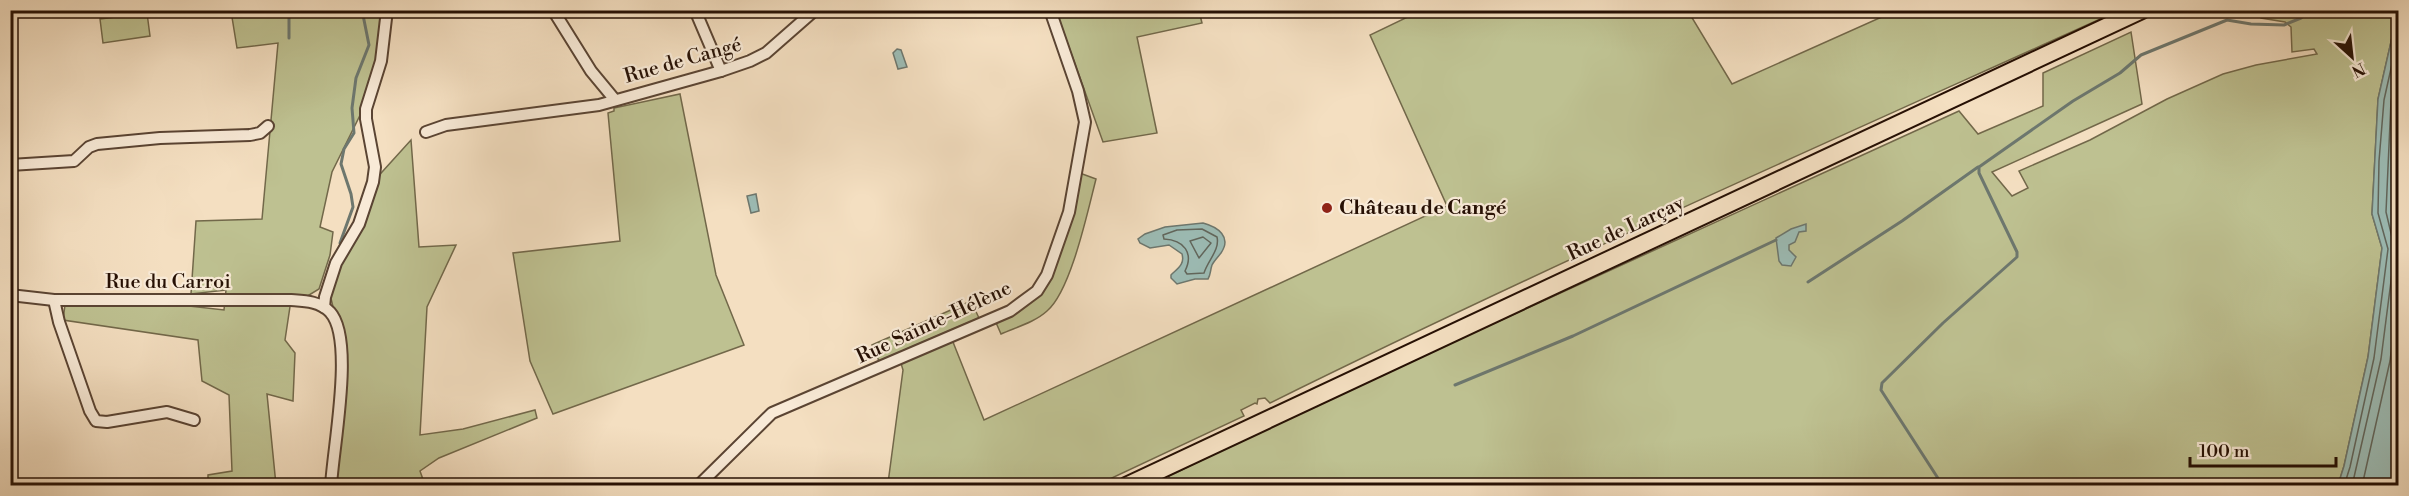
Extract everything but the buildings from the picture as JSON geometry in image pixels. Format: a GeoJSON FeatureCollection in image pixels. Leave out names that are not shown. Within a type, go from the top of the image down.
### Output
{"type":"FeatureCollection","features":[{"type":"Feature","properties":{"kind":"main road","name":"Rue de Larçay"},"geometry":{"type":"LineString","coordinates":[[1126,486],[2142,10]]}},
{"type":"Feature","properties":{"kind":"street"},"geometry":{"type":"LineString","coordinates":[[331,486],[343,350],[337,323],[324,307],[325,297],[336,262],[359,224],[373,182],[374,156],[366,109],[381,61],[387,10]]}},
{"type":"Feature","properties":{"kind":"street"},"geometry":{"type":"LineString","coordinates":[[553,10],[591,71],[615,100]]}},
{"type":"Feature","properties":{"kind":"street"},"geometry":{"type":"LineString","coordinates":[[695,10],[720,71]]}},
{"type":"Feature","properties":{"kind":"street","name":"Rue de Cangé"},"geometry":{"type":"LineString","coordinates":[[426,132],[446,125],[583,108],[720,71],[766,53],[814,10]]}},
{"type":"Feature","properties":{"kind":"street","name":"Rue Sainte-Hélène"},"geometry":{"type":"LineString","coordinates":[[700,484],[772,414],[1010,310],[1031,297],[1043,284],[1070,212],[1085,122],[1078,91],[1050,10]]}},
{"type":"Feature","properties":{"kind":"street"},"geometry":{"type":"LineString","coordinates":[[10,165],[70,162],[78,159],[86,149],[97,144],[160,138],[250,135],[260,133],[268,126]]}},
{"type":"Feature","properties":{"kind":"street","name":"Rue du Carroi"},"geometry":{"type":"LineString","coordinates":[[10,295],[54,300],[291,300],[315,303],[324,307]]}},
{"type":"Feature","properties":{"kind":"street"},"geometry":{"type":"LineString","coordinates":[[54,300],[59,322],[90,411],[96,421],[107,422],[167,412],[194,420]]}},
{"type":"Feature","properties":{"kind":"green space"},"geometry":{"type":"Polygon","coordinates":[[[231,11],[387,11],[371,93],[332,172],[320,227],[333,232],[330,255],[319,289],[301,300],[291,300],[285,340],[295,353],[293,401],[267,394],[276,485],[208,485],[208,475],[232,471],[229,395],[202,381],[198,340],[63,320],[65,305],[144,301],[224,310],[226,290],[191,294],[196,221],[262,219],[278,43],[237,48],[231,11]]]}},
{"type":"Feature","properties":{"kind":"green space"},"geometry":{"type":"Polygon","coordinates":[[[1056,11],[1199,11],[1202,23],[1137,37],[1157,133],[1103,142],[1056,11]]]}},
{"type":"Feature","properties":{"kind":"green space"},"geometry":{"type":"Polygon","coordinates":[[[1420,11],[1688,11],[1732,84],[1895,11],[2118,11],[1586,252],[1270,403],[1265,398],[1258,399],[1257,404],[1241,410],[1244,416],[1097,485],[884,486],[888,483],[903,370],[900,360],[951,337],[984,420],[1447,206],[1370,35],[1420,11]]]}},
{"type":"Feature","properties":{"kind":"green space"},"geometry":{"type":"Polygon","coordinates":[[[2258,11],[2398,11],[2378,99],[2372,214],[2382,248],[2368,357],[2338,485],[1169,486],[1169,476],[1313,406],[1959,111],[1978,134],[2043,106],[2043,73],[2131,32],[2142,104],[1992,172],[2012,196],[2028,188],[2019,171],[2090,140],[2167,99],[2223,74],[2256,65],[2317,54],[2314,49],[2292,52],[2291,27],[2285,22],[2261,18],[2258,11]]]}},
{"type":"Feature","properties":{"kind":"green space"},"geometry":{"type":"Polygon","coordinates":[[[147,13],[150,36],[103,43],[100,19],[147,13]]]}},
{"type":"Feature","properties":{"kind":"green space"},"geometry":{"type":"Polygon","coordinates":[[[680,94],[716,275],[744,345],[553,414],[530,361],[513,253],[620,241],[608,113],[614,111],[614,108],[680,94]]]}},
{"type":"Feature","properties":{"kind":"green space"},"geometry":{"type":"Polygon","coordinates":[[[411,140],[419,247],[456,245],[427,307],[420,435],[463,429],[535,410],[537,418],[439,458],[420,471],[425,485],[331,485],[341,340],[328,286],[373,182],[411,140]]]}},
{"type":"Feature","properties":{"kind":"green space"},"geometry":{"type":"Polygon","coordinates":[[[1077,172],[1096,179],[1078,249],[1064,286],[1056,301],[1042,315],[1001,334],[994,318],[1043,284],[1077,172]]]}},
{"type":"Feature","properties":{"kind":"green space"},"geometry":{"type":"Polygon","coordinates":[[[971,301],[979,318],[879,361],[872,345],[971,301]]]}},
{"type":"Feature","properties":{"kind":"water"},"geometry":{"type":"Polygon","coordinates":[[[2398,11],[2398,485],[2338,485],[2368,357],[2382,248],[2372,214],[2378,99],[2398,11]]]}},
{"type":"Feature","properties":{"kind":"water"},"geometry":{"type":"Polygon","coordinates":[[[897,49],[901,50],[907,67],[898,69],[893,53],[897,49]]]}},
{"type":"Feature","properties":{"kind":"water"},"geometry":{"type":"Polygon","coordinates":[[[756,194],[759,211],[751,213],[747,196],[756,194]]]}},
{"type":"Feature","properties":{"kind":"water"},"geometry":{"type":"Polygon","coordinates":[[[1203,223],[1218,230],[1225,242],[1221,253],[1212,265],[1208,279],[1195,279],[1177,284],[1171,275],[1182,263],[1182,254],[1169,245],[1150,248],[1140,243],[1138,239],[1165,227],[1203,223]]]}},
{"type":"Feature","properties":{"kind":"water"},"geometry":{"type":"Polygon","coordinates":[[[1806,224],[1806,231],[1799,232],[1795,242],[1789,245],[1789,250],[1796,257],[1791,266],[1782,265],[1779,261],[1776,238],[1791,229],[1806,224]]]}},
{"type":"Feature","properties":{"kind":"waterway"},"geometry":{"type":"LineString","coordinates":[[289,10],[289,38]]}},
{"type":"Feature","properties":{"kind":"waterway"},"geometry":{"type":"LineString","coordinates":[[340,243],[353,207],[341,164],[344,149],[354,133],[352,108],[356,78],[369,45],[362,10]]}},
{"type":"Feature","properties":{"kind":"waterway"},"geometry":{"type":"LineString","coordinates":[[1943,486],[1881,390],[1882,383],[1943,323],[2017,257],[2017,252],[1979,173],[1979,167],[2073,101],[2120,73],[2141,55],[2227,20],[2251,24],[2284,25],[2301,18],[2311,10]]}},
{"type":"Feature","properties":{"kind":"waterway"},"geometry":{"type":"LineString","coordinates":[[1808,282],[1902,221],[1978,167]]}},
{"type":"Feature","properties":{"kind":"waterway"},"geometry":{"type":"LineString","coordinates":[[1455,385],[1573,336],[1776,240]]}},
{"type":"Feature","properties":{"kind":"place","name":"Château de Cangé"},"geometry":{"type":"Point","coordinates":[1327,208]}}]}
